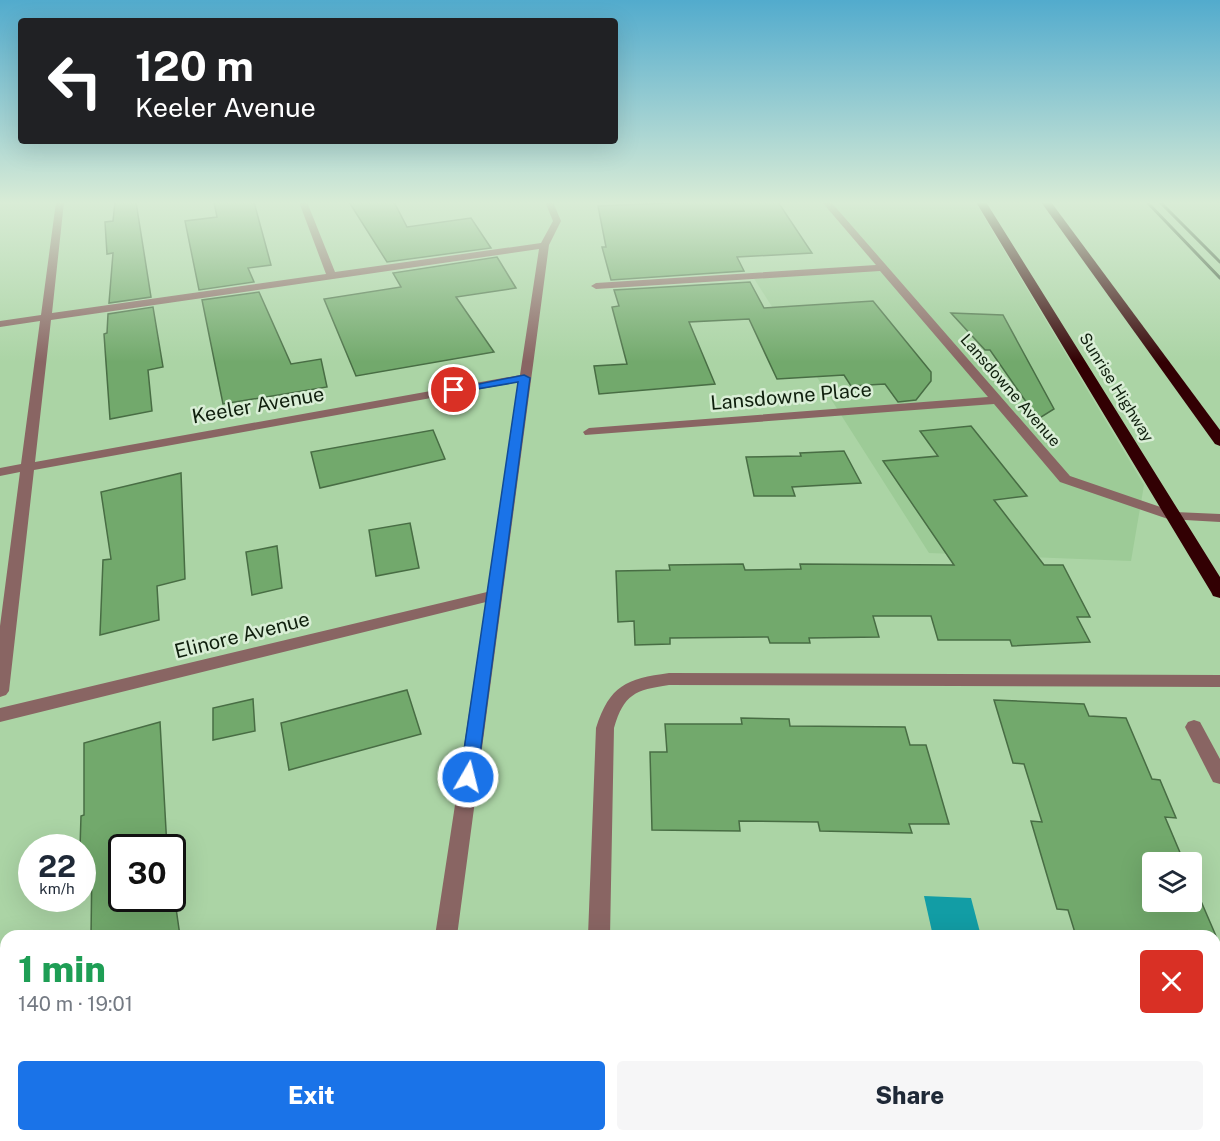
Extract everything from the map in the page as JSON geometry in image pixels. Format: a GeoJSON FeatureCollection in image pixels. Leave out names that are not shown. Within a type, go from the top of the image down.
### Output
{"type":"FeatureCollection","features":[{"type":"Feature","properties":{"kind":"highway","name":"Sunrise Highway"},"geometry":{"type":"LineString","coordinates":[[1014,255],[1220,592]]}},
{"type":"Feature","properties":{"kind":"highway"},"geometry":{"type":"LineString","coordinates":[[1085,255],[1220,441]]}},
{"type":"Feature","properties":{"kind":"street"},"geometry":{"type":"LineString","coordinates":[[0,691],[54,255]]}},
{"type":"Feature","properties":{"kind":"street"},"geometry":{"type":"LineString","coordinates":[[324,255],[332,276]]}},
{"type":"Feature","properties":{"kind":"street"},"geometry":{"type":"LineString","coordinates":[[0,324],[474,255]]}},
{"type":"Feature","properties":{"kind":"street"},"geometry":{"type":"LineString","coordinates":[[447,930],[542,255]]}},
{"type":"Feature","properties":{"kind":"street","name":"Lansdowne Avenue"},"geometry":{"type":"LineString","coordinates":[[870,255],[1065,479],[1173,516],[1220,518]]}},
{"type":"Feature","properties":{"kind":"street"},"geometry":{"type":"LineString","coordinates":[[596,286],[881,268]]}},
{"type":"Feature","properties":{"kind":"street","name":"Keeler Avenue"},"geometry":{"type":"LineString","coordinates":[[0,472],[524,378]]}},
{"type":"Feature","properties":{"kind":"street","name":"Lansdowne Place"},"geometry":{"type":"LineString","coordinates":[[589,432],[995,400]]}},
{"type":"Feature","properties":{"kind":"street","name":"Elinore Avenue"},"geometry":{"type":"LineString","coordinates":[[0,715],[494,595]]}},
{"type":"Feature","properties":{"kind":"street"},"geometry":{"type":"LineString","coordinates":[[599,930],[604,728],[612,703],[633,684],[669,679],[1220,681]]}},
{"type":"Feature","properties":{"kind":"street"},"geometry":{"type":"LineString","coordinates":[[1194,727],[1220,777]]}},
{"type":"Feature","properties":{"kind":"shaded area"},"geometry":{"type":"Polygon","coordinates":[[[867,255],[1007,255],[1144,485],[1131,561],[929,553],[753,277],[878,268],[867,255]]]}},
{"type":"Feature","properties":{"kind":"water"},"geometry":{"type":"Polygon","coordinates":[[[924,896],[971,898],[979,930],[932,930],[924,896]]]}},
{"type":"Feature","properties":{"kind":"building"},"geometry":{"type":"Polygon","coordinates":[[[113,255],[144,255],[151,297],[109,303],[113,255]]]}},
{"type":"Feature","properties":{"kind":"building"},"geometry":{"type":"Polygon","coordinates":[[[192,255],[268,255],[271,265],[248,268],[254,282],[199,290],[192,255]]]}},
{"type":"Feature","properties":{"kind":"building"},"geometry":{"type":"Polygon","coordinates":[[[383,255],[437,255],[387,262],[383,255]]]}},
{"type":"Feature","properties":{"kind":"building"},"geometry":{"type":"Polygon","coordinates":[[[604,255],[770,255],[737,257],[744,271],[611,280],[604,255]]]}},
{"type":"Feature","properties":{"kind":"building"},"geometry":{"type":"Polygon","coordinates":[[[497,257],[516,288],[456,297],[494,352],[356,376],[324,299],[401,287],[393,273],[497,257]]]}},
{"type":"Feature","properties":{"kind":"building"},"geometry":{"type":"Polygon","coordinates":[[[750,282],[764,308],[873,301],[931,372],[931,381],[916,400],[898,402],[885,384],[851,386],[844,375],[777,379],[749,319],[689,322],[715,384],[599,394],[594,366],[627,364],[612,307],[619,306],[614,290],[750,282]]]}},
{"type":"Feature","properties":{"kind":"building"},"geometry":{"type":"Polygon","coordinates":[[[259,292],[291,364],[321,359],[327,387],[223,404],[202,300],[259,292]]]}},
{"type":"Feature","properties":{"kind":"building"},"geometry":{"type":"Polygon","coordinates":[[[153,307],[163,367],[148,370],[152,411],[110,419],[104,334],[107,333],[108,314],[153,307]]]}},
{"type":"Feature","properties":{"kind":"building"},"geometry":{"type":"Polygon","coordinates":[[[951,313],[1003,315],[1054,409],[1038,419],[990,350],[985,350],[951,313]]]}},
{"type":"Feature","properties":{"kind":"building"},"geometry":{"type":"Polygon","coordinates":[[[971,426],[1027,496],[994,500],[1044,565],[1063,565],[1090,617],[1077,617],[1090,642],[1012,646],[1010,640],[938,640],[931,616],[873,616],[879,637],[809,638],[810,643],[770,643],[768,637],[670,638],[670,644],[635,645],[634,621],[618,622],[616,571],[670,570],[669,565],[743,564],[745,570],[801,569],[800,564],[954,565],[883,461],[938,456],[920,431],[971,426]]]}},
{"type":"Feature","properties":{"kind":"building"},"geometry":{"type":"Polygon","coordinates":[[[433,430],[445,459],[320,488],[311,452],[433,430]]]}},
{"type":"Feature","properties":{"kind":"building"},"geometry":{"type":"Polygon","coordinates":[[[844,451],[861,483],[792,487],[795,496],[754,496],[746,457],[801,456],[800,453],[844,451]]]}},
{"type":"Feature","properties":{"kind":"building"},"geometry":{"type":"Polygon","coordinates":[[[181,473],[185,579],[157,586],[159,620],[100,635],[103,560],[111,559],[101,492],[181,473]]]}},
{"type":"Feature","properties":{"kind":"building"},"geometry":{"type":"Polygon","coordinates":[[[410,523],[419,568],[376,576],[369,530],[410,523]]]}},
{"type":"Feature","properties":{"kind":"building"},"geometry":{"type":"Polygon","coordinates":[[[277,546],[282,588],[252,595],[246,552],[277,546]]]}},
{"type":"Feature","properties":{"kind":"building"},"geometry":{"type":"Polygon","coordinates":[[[407,690],[421,734],[289,770],[281,723],[407,690]]]}},
{"type":"Feature","properties":{"kind":"building"},"geometry":{"type":"Polygon","coordinates":[[[253,699],[255,731],[213,740],[213,708],[253,699]]]}},
{"type":"Feature","properties":{"kind":"building"},"geometry":{"type":"Polygon","coordinates":[[[994,700],[1084,704],[1089,716],[1126,718],[1152,779],[1160,780],[1176,818],[1165,817],[1180,852],[1142,852],[1142,912],[1202,912],[1202,904],[1213,930],[1074,930],[1068,910],[1057,909],[1031,821],[1042,822],[1024,764],[1013,763],[994,700]]]}},
{"type":"Feature","properties":{"kind":"building"},"geometry":{"type":"Polygon","coordinates":[[[741,718],[789,719],[790,726],[905,727],[910,745],[926,745],[949,824],[909,824],[912,833],[820,831],[818,822],[739,821],[740,831],[652,830],[650,752],[667,752],[665,724],[742,724],[741,718]]]}},
{"type":"Feature","properties":{"kind":"building"},"geometry":{"type":"Polygon","coordinates":[[[160,722],[166,834],[108,834],[108,912],[177,912],[179,930],[91,930],[91,912],[96,912],[96,834],[80,834],[81,816],[84,815],[84,743],[160,722]]]}},
{"type":"Feature","properties":{"kind":"railway"},"geometry":{"type":"LineString","coordinates":[[1198,255],[1220,278]]}},
{"type":"Feature","properties":{"kind":"railway"},"geometry":{"type":"LineString","coordinates":[[1213,255],[1220,262]]}},
{"type":"Feature","properties":{"kind":"route"},"geometry":{"type":"LineString","coordinates":[[454,390],[524,378],[468,777]]}}]}
